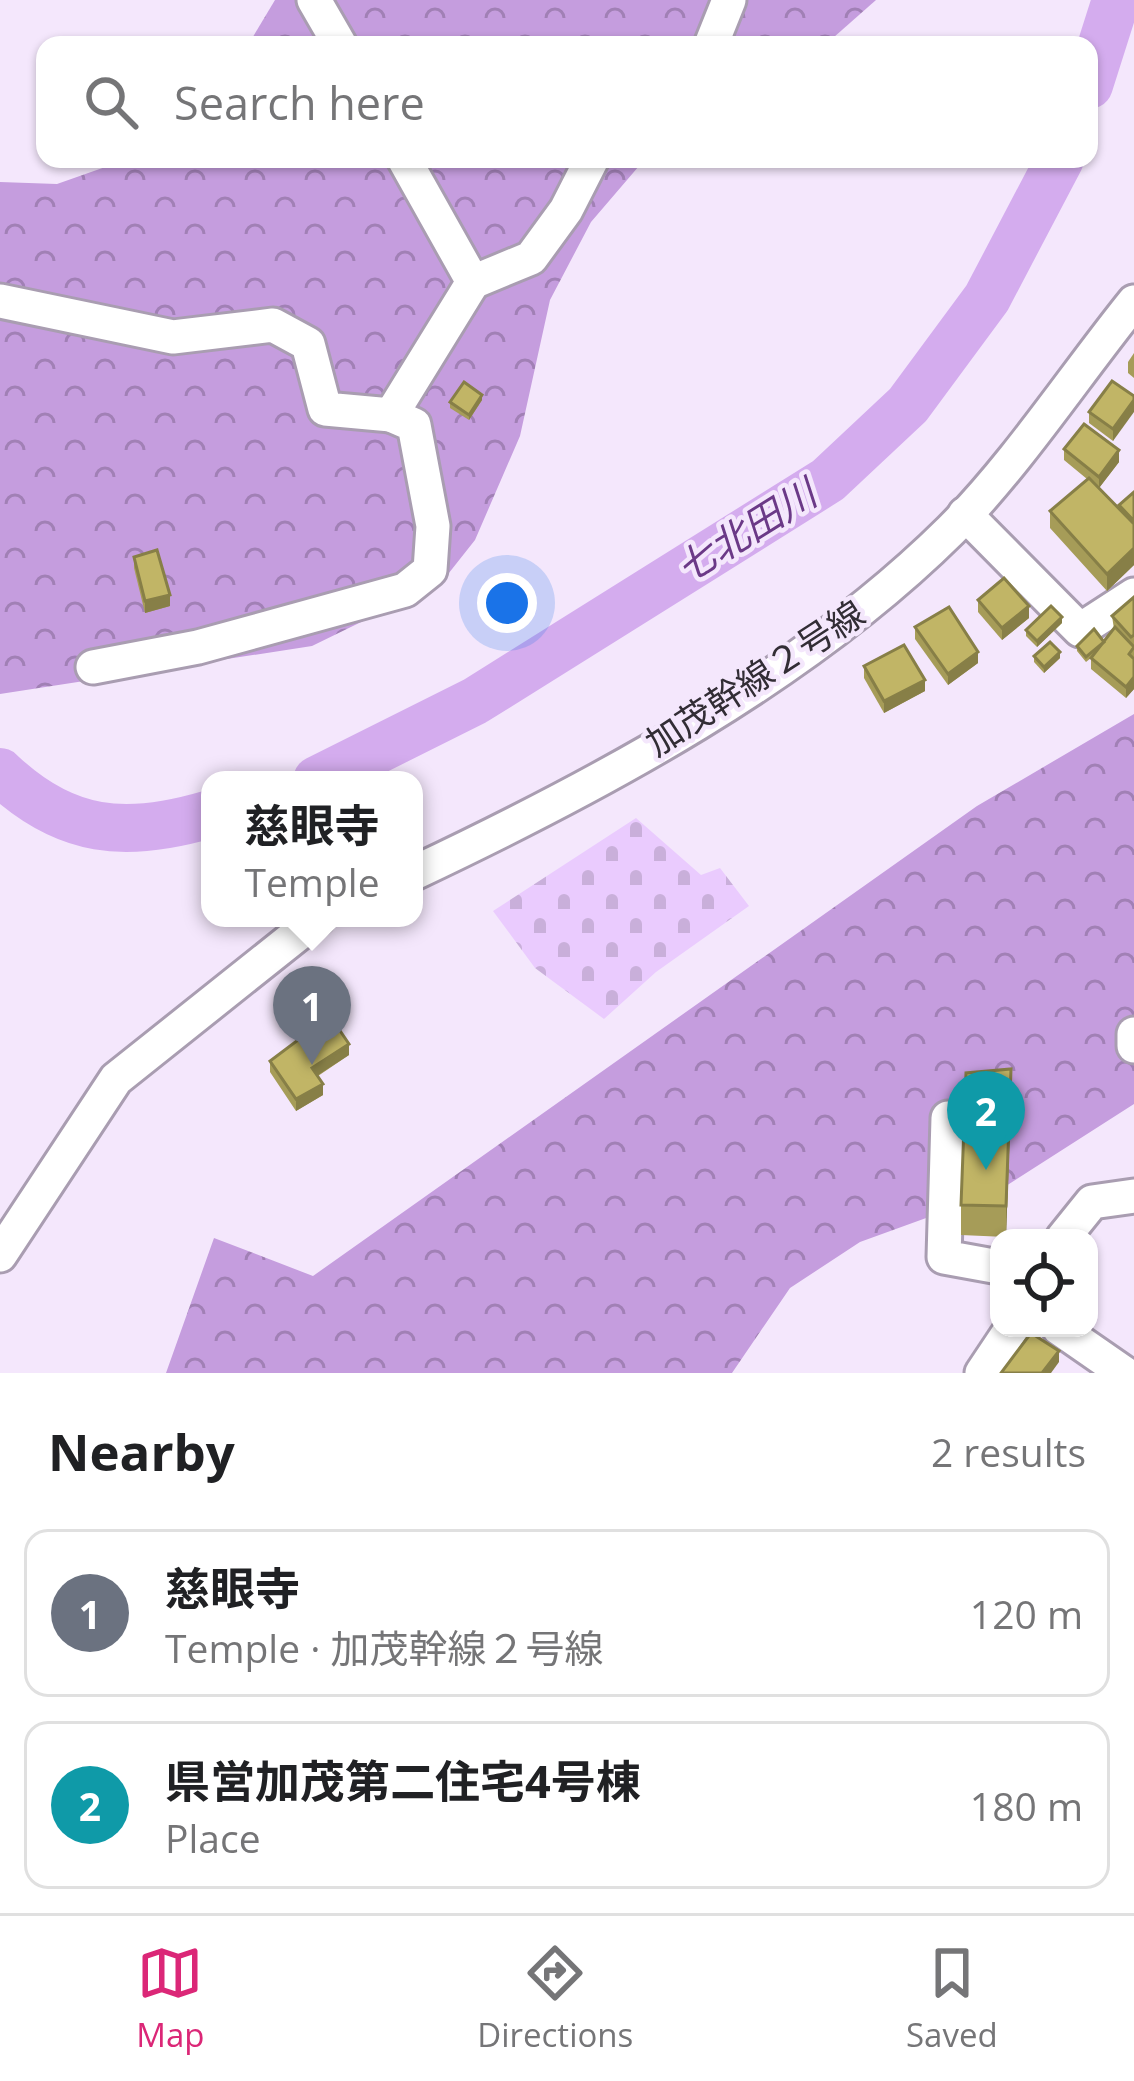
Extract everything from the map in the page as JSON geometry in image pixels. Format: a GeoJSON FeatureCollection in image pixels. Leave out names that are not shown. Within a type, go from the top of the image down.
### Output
{"type":"FeatureCollection","features":[{"type":"Feature","properties":{"kind":"street"},"geometry":{"type":"LineString","coordinates":[[314,0],[335,36]]}},
{"type":"Feature","properties":{"kind":"street"},"geometry":{"type":"LineString","coordinates":[[715,36],[729,0]]}},
{"type":"Feature","properties":{"kind":"street"},"geometry":{"type":"LineString","coordinates":[[409,168],[473,282]]}},
{"type":"Feature","properties":{"kind":"street"},"geometry":{"type":"LineString","coordinates":[[391,415],[473,282],[531,258],[566,210],[587,168]]}},
{"type":"Feature","properties":{"kind":"street"},"geometry":{"type":"LineString","coordinates":[[0,301],[173,337],[273,325],[308,344],[325,409],[391,415],[414,425],[433,526],[430,570],[418,582],[405,590],[217,643],[92,667]]}},
{"type":"Feature","properties":{"kind":"street","name":"加茂幹線２号線"},"geometry":{"type":"LineString","coordinates":[[423,869],[547,810],[856,616],[964,514],[1134,302]]}},
{"type":"Feature","properties":{"kind":"street"},"geometry":{"type":"LineString","coordinates":[[964,514],[1080,630],[1134,595]]}},
{"type":"Feature","properties":{"kind":"street"},"geometry":{"type":"LineString","coordinates":[[0,1255],[116,1079],[307,927]]}},
{"type":"Feature","properties":{"kind":"street"},"geometry":{"type":"LineString","coordinates":[[1134,1034],[1134,1046]]}},
{"type":"Feature","properties":{"kind":"street"},"geometry":{"type":"LineString","coordinates":[[948,1118],[944,1256],[990,1265]]}},
{"type":"Feature","properties":{"kind":"street"},"geometry":{"type":"LineString","coordinates":[[1070,1229],[1092,1202],[1134,1196]]}},
{"type":"Feature","properties":{"kind":"street"},"geometry":{"type":"LineString","coordinates":[[982,1373],[1006,1337]]}},
{"type":"Feature","properties":{"kind":"street"},"geometry":{"type":"LineString","coordinates":[[1072,1337],[1124,1373]]}},
{"type":"Feature","properties":{"kind":"green space"},"geometry":{"type":"Polygon","coordinates":[[[275,0],[876,0],[835,36],[253,36],[275,0]]]}},
{"type":"Feature","properties":{"kind":"green space"},"geometry":{"type":"Polygon","coordinates":[[[102,168],[637,168],[591,222],[550,300],[520,436],[475,540],[441,583],[312,646],[0,694],[0,182],[57,184],[102,168]]]}},
{"type":"Feature","properties":{"kind":"green space"},"geometry":{"type":"Polygon","coordinates":[[[1134,714],[1134,1104],[995,1193],[860,1242],[790,1288],[732,1373],[166,1373],[214,1238],[313,1276],[977,806],[1134,714]]]}},
{"type":"Feature","properties":{"kind":"green space"},"geometry":{"type":"Polygon","coordinates":[[[636,818],[701,875],[720,868],[749,906],[656,972],[604,1019],[535,968],[493,911],[636,818]]]}},
{"type":"Feature","properties":{"kind":"building"},"geometry":{"type":"Polygon","coordinates":[[[1112,381],[1134,396],[1113,429],[1089,412],[1112,381]]]}},
{"type":"Feature","properties":{"kind":"building"},"geometry":{"type":"Polygon","coordinates":[[[464,382],[482,395],[469,415],[450,402],[464,382]]]}},
{"type":"Feature","properties":{"kind":"building"},"geometry":{"type":"Polygon","coordinates":[[[1084,424],[1119,450],[1099,477],[1064,449],[1084,424]]]}},
{"type":"Feature","properties":{"kind":"building"},"geometry":{"type":"Polygon","coordinates":[[[1089,478],[1134,524],[1134,548],[1107,574],[1050,511],[1089,478]]]}},
{"type":"Feature","properties":{"kind":"building"},"geometry":{"type":"Polygon","coordinates":[[[1134,492],[1134,521],[1119,505],[1134,492]]]}},
{"type":"Feature","properties":{"kind":"building"},"geometry":{"type":"Polygon","coordinates":[[[157,550],[170,595],[145,601],[134,557],[157,550]]]}},
{"type":"Feature","properties":{"kind":"building"},"geometry":{"type":"Polygon","coordinates":[[[1004,578],[1029,606],[1002,628],[978,600],[1004,578]]]}},
{"type":"Feature","properties":{"kind":"building"},"geometry":{"type":"Polygon","coordinates":[[[1134,597],[1134,635],[1131,637],[1112,616],[1134,597]]]}},
{"type":"Feature","properties":{"kind":"building"},"geometry":{"type":"Polygon","coordinates":[[[1051,606],[1062,617],[1037,641],[1026,630],[1051,606]]]}},
{"type":"Feature","properties":{"kind":"building"},"geometry":{"type":"Polygon","coordinates":[[[949,607],[978,652],[948,674],[915,627],[949,607]]]}},
{"type":"Feature","properties":{"kind":"building"},"geometry":{"type":"Polygon","coordinates":[[[1115,627],[1134,647],[1129,654],[1134,659],[1134,677],[1126,687],[1091,658],[1115,627]]]}},
{"type":"Feature","properties":{"kind":"building"},"geometry":{"type":"Polygon","coordinates":[[[1094,629],[1104,642],[1086,657],[1077,646],[1094,629]]]}},
{"type":"Feature","properties":{"kind":"building"},"geometry":{"type":"Polygon","coordinates":[[[1050,642],[1060,652],[1044,667],[1034,656],[1050,642]]]}},
{"type":"Feature","properties":{"kind":"building"},"geometry":{"type":"Polygon","coordinates":[[[904,645],[925,680],[884,701],[864,666],[904,645]]]}},
{"type":"Feature","properties":{"kind":"building"},"geometry":{"type":"Polygon","coordinates":[[[330,1016],[349,1044],[312,1068],[323,1084],[296,1099],[270,1061],[330,1016]]]}},
{"type":"Feature","properties":{"kind":"building"},"geometry":{"type":"Polygon","coordinates":[[[1011,1069],[1006,1206],[961,1205],[966,1073],[1011,1069]]]}},
{"type":"Feature","properties":{"kind":"building"},"geometry":{"type":"Polygon","coordinates":[[[1028,1337],[1037,1337],[1059,1351],[1042,1373],[1001,1373],[1028,1337]]]}},
{"type":"Feature","properties":{"kind":"waterway","name":"七北田川"},"geometry":{"type":"LineString","coordinates":[[1098,57],[1116,0]]}},
{"type":"Feature","properties":{"kind":"waterway","name":"七北田川"},"geometry":{"type":"LineString","coordinates":[[335,771],[475,701],[828,480],[908,405],[987,298],[1055,168]]}},
{"type":"Feature","properties":{"kind":"waterway","name":"七北田川"},"geometry":{"type":"LineString","coordinates":[[0,772],[48,808],[98,826],[151,827],[201,816]]}},
{"type":"Feature","properties":{"kind":"place","name":"慈眼寺"},"geometry":{"type":"Point","coordinates":[312,1065]}},
{"type":"Feature","properties":{"kind":"place","name":"県営加茂第二住宅4号棟"},"geometry":{"type":"Point","coordinates":[986,1170]}}]}
